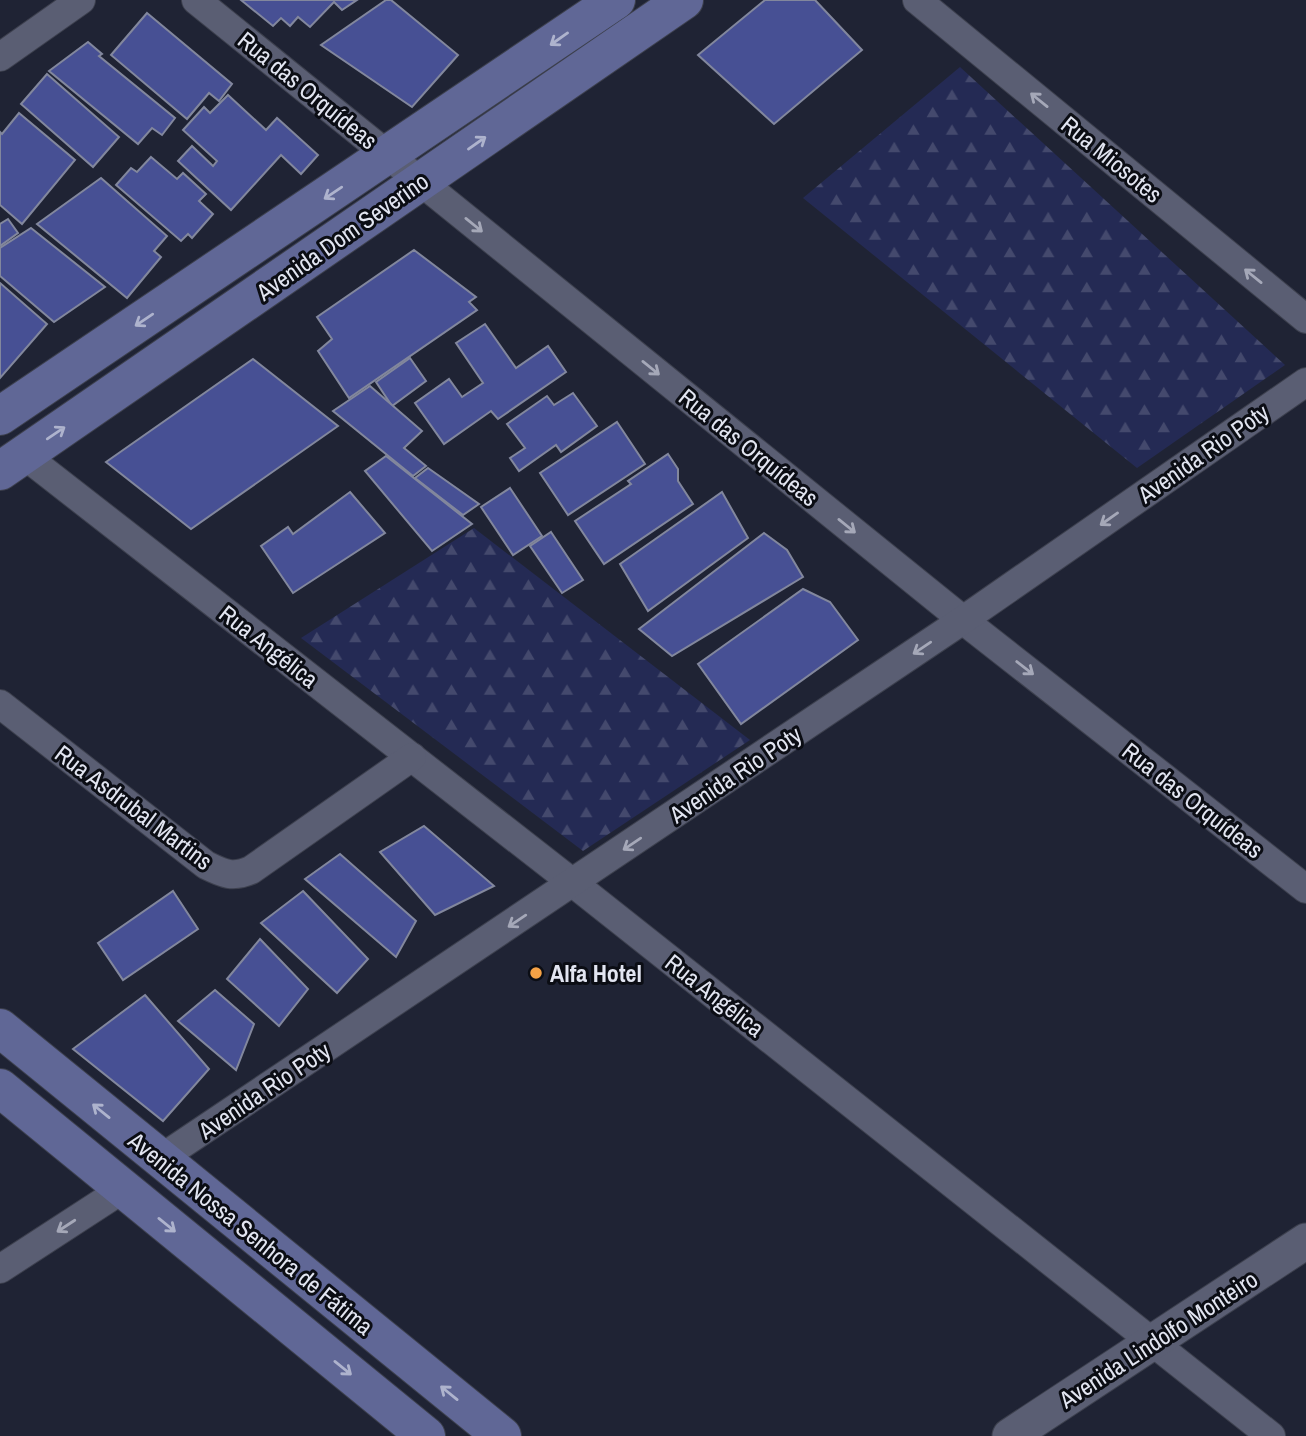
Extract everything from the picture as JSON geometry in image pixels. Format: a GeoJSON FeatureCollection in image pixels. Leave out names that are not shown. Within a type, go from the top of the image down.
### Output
{"type":"FeatureCollection","features":[{"type":"Feature","properties":{"kind":"main road","name":"Avenida Dom Severino"},"geometry":{"type":"LineString","coordinates":[[0,416],[616,0]]}},
{"type":"Feature","properties":{"kind":"main road","name":"Avenida Dom Severino"},"geometry":{"type":"LineString","coordinates":[[12,463],[684,0]]}},
{"type":"Feature","properties":{"kind":"main road","name":"Avenida Nossa Senhora de Fátima"},"geometry":{"type":"LineString","coordinates":[[0,1028],[502,1436]]}},
{"type":"Feature","properties":{"kind":"main road","name":"Avenida Nossa Senhora de Fátima"},"geometry":{"type":"LineString","coordinates":[[0,1088],[426,1436]]}},
{"type":"Feature","properties":{"kind":"street"},"geometry":{"type":"LineString","coordinates":[[0,57],[81,0]]}},
{"type":"Feature","properties":{"kind":"street","name":"Rua das Orquídeas"},"geometry":{"type":"LineString","coordinates":[[196,0],[963,620],[1306,888]]}},
{"type":"Feature","properties":{"kind":"street","name":"Rua Miosotes"},"geometry":{"type":"LineString","coordinates":[[917,0],[1306,319]]}},
{"type":"Feature","properties":{"kind":"street","name":"Avenida Rio Poty"},"geometry":{"type":"LineString","coordinates":[[160,1159],[963,620],[1306,382]]}},
{"type":"Feature","properties":{"kind":"street","name":"Rua Angélica"},"geometry":{"type":"LineString","coordinates":[[12,463],[412,757],[1271,1436]]}},
{"type":"Feature","properties":{"kind":"street","name":"Rua Asdrubal Martins"},"geometry":{"type":"LineString","coordinates":[[0,704],[206,865],[237,877],[251,870],[412,757]]}},
{"type":"Feature","properties":{"kind":"street"},"geometry":{"type":"LineString","coordinates":[[0,1269],[123,1189]]}},
{"type":"Feature","properties":{"kind":"street","name":"Avenida Lindolfo Monteiro"},"geometry":{"type":"LineString","coordinates":[[1010,1436],[1306,1241]]}},
{"type":"Feature","properties":{"kind":"green space"},"geometry":{"type":"Polygon","coordinates":[[[960,67],[1285,365],[1137,468],[803,198],[960,67]]]}},
{"type":"Feature","properties":{"kind":"green space"},"geometry":{"type":"Polygon","coordinates":[[[474,528],[750,740],[583,851],[301,638],[474,528]]]}},
{"type":"Feature","properties":{"kind":"building"},"geometry":{"type":"Polygon","coordinates":[[[241,0],[357,0],[342,10],[334,2],[310,27],[298,17],[290,26],[281,18],[273,26],[241,0]]]}},
{"type":"Feature","properties":{"kind":"building"},"geometry":{"type":"Polygon","coordinates":[[[386,0],[391,0],[458,55],[412,107],[321,45],[386,0]]]}},
{"type":"Feature","properties":{"kind":"building"},"geometry":{"type":"Polygon","coordinates":[[[765,0],[815,0],[862,50],[774,124],[698,55],[765,0]]]}},
{"type":"Feature","properties":{"kind":"building"},"geometry":{"type":"Polygon","coordinates":[[[147,13],[232,84],[219,101],[209,93],[187,119],[111,55],[147,13]]]}},
{"type":"Feature","properties":{"kind":"building"},"geometry":{"type":"Polygon","coordinates":[[[88,42],[102,54],[99,56],[175,118],[162,135],[152,128],[138,144],[49,71],[88,42]]]}},
{"type":"Feature","properties":{"kind":"building"},"geometry":{"type":"Polygon","coordinates":[[[47,74],[119,137],[93,167],[21,104],[47,74]]]}},
{"type":"Feature","properties":{"kind":"building"},"geometry":{"type":"Polygon","coordinates":[[[228,95],[266,130],[277,118],[318,155],[301,174],[281,155],[231,210],[178,161],[192,146],[213,166],[217,161],[183,130],[204,107],[210,113],[228,95]]]}},
{"type":"Feature","properties":{"kind":"building"},"geometry":{"type":"Polygon","coordinates":[[[19,113],[75,160],[22,224],[0,205],[0,132],[2,134],[19,113]]]}},
{"type":"Feature","properties":{"kind":"building"},"geometry":{"type":"Polygon","coordinates":[[[151,157],[177,179],[183,173],[206,194],[199,201],[213,214],[192,238],[188,234],[181,241],[116,185],[131,168],[137,172],[151,157]]]}},
{"type":"Feature","properties":{"kind":"building"},"geometry":{"type":"Polygon","coordinates":[[[101,178],[167,236],[154,251],[161,257],[127,298],[37,224],[101,178]]]}},
{"type":"Feature","properties":{"kind":"building"},"geometry":{"type":"Polygon","coordinates":[[[8,219],[18,233],[0,246],[0,224],[8,219]]]}},
{"type":"Feature","properties":{"kind":"building"},"geometry":{"type":"Polygon","coordinates":[[[31,228],[105,287],[54,322],[0,276],[0,248],[31,228]]]}},
{"type":"Feature","properties":{"kind":"building"},"geometry":{"type":"Polygon","coordinates":[[[414,250],[476,297],[469,302],[477,310],[349,398],[318,351],[332,339],[317,317],[414,250]]]}},
{"type":"Feature","properties":{"kind":"building"},"geometry":{"type":"Polygon","coordinates":[[[0,283],[47,324],[0,378],[0,283]]]}},
{"type":"Feature","properties":{"kind":"building"},"geometry":{"type":"Polygon","coordinates":[[[485,324],[516,368],[548,346],[566,372],[498,419],[491,411],[444,444],[415,403],[449,379],[462,397],[483,383],[456,343],[485,324]]]}},
{"type":"Feature","properties":{"kind":"building"},"geometry":{"type":"Polygon","coordinates":[[[410,358],[426,381],[392,406],[376,382],[410,358]]]}},
{"type":"Feature","properties":{"kind":"building"},"geometry":{"type":"Polygon","coordinates":[[[253,359],[338,426],[191,529],[106,462],[253,359]]]}},
{"type":"Feature","properties":{"kind":"building"},"geometry":{"type":"Polygon","coordinates":[[[370,386],[422,431],[404,448],[426,466],[413,476],[333,411],[370,386]]]}},
{"type":"Feature","properties":{"kind":"building"},"geometry":{"type":"Polygon","coordinates":[[[573,393],[597,426],[561,452],[556,445],[519,471],[510,458],[525,448],[507,424],[547,396],[554,405],[573,393]]]}},
{"type":"Feature","properties":{"kind":"building"},"geometry":{"type":"Polygon","coordinates":[[[617,422],[645,464],[568,515],[540,473],[617,422]]]}},
{"type":"Feature","properties":{"kind":"building"},"geometry":{"type":"Polygon","coordinates":[[[668,454],[678,469],[678,481],[693,504],[604,564],[575,521],[631,484],[628,481],[668,454]]]}},
{"type":"Feature","properties":{"kind":"building"},"geometry":{"type":"Polygon","coordinates":[[[386,456],[472,524],[432,551],[365,471],[386,456]]]}},
{"type":"Feature","properties":{"kind":"building"},"geometry":{"type":"Polygon","coordinates":[[[428,468],[479,504],[463,515],[415,478],[428,468]]]}},
{"type":"Feature","properties":{"kind":"building"},"geometry":{"type":"Polygon","coordinates":[[[510,488],[542,536],[513,555],[481,507],[510,488]]]}},
{"type":"Feature","properties":{"kind":"building"},"geometry":{"type":"Polygon","coordinates":[[[350,492],[385,533],[293,593],[261,546],[288,527],[293,534],[350,492]]]}},
{"type":"Feature","properties":{"kind":"building"},"geometry":{"type":"Polygon","coordinates":[[[722,492],[748,538],[648,611],[620,564],[722,492]]]}},
{"type":"Feature","properties":{"kind":"building"},"geometry":{"type":"Polygon","coordinates":[[[551,532],[583,580],[562,593],[530,546],[551,532]]]}},
{"type":"Feature","properties":{"kind":"building"},"geometry":{"type":"Polygon","coordinates":[[[764,533],[787,550],[803,577],[672,656],[639,629],[764,533]]]}},
{"type":"Feature","properties":{"kind":"building"},"geometry":{"type":"Polygon","coordinates":[[[803,589],[830,602],[858,640],[741,724],[698,664],[803,589]]]}},
{"type":"Feature","properties":{"kind":"building"},"geometry":{"type":"Polygon","coordinates":[[[424,826],[494,886],[435,915],[380,852],[424,826]]]}},
{"type":"Feature","properties":{"kind":"building"},"geometry":{"type":"Polygon","coordinates":[[[340,854],[416,921],[396,957],[305,879],[340,854]]]}},
{"type":"Feature","properties":{"kind":"building"},"geometry":{"type":"Polygon","coordinates":[[[173,891],[198,929],[123,980],[98,943],[173,891]]]}},
{"type":"Feature","properties":{"kind":"building"},"geometry":{"type":"Polygon","coordinates":[[[303,891],[368,959],[337,993],[261,923],[303,891]]]}},
{"type":"Feature","properties":{"kind":"building"},"geometry":{"type":"Polygon","coordinates":[[[260,939],[308,989],[279,1026],[227,979],[260,939]]]}},
{"type":"Feature","properties":{"kind":"building"},"geometry":{"type":"Polygon","coordinates":[[[215,990],[254,1024],[236,1070],[178,1021],[215,990]]]}},
{"type":"Feature","properties":{"kind":"building"},"geometry":{"type":"Polygon","coordinates":[[[145,995],[209,1069],[163,1121],[73,1049],[145,995]]]}},
{"type":"Feature","properties":{"kind":"place","name":"Alfa Hotel"},"geometry":{"type":"Point","coordinates":[536,973]}}]}
